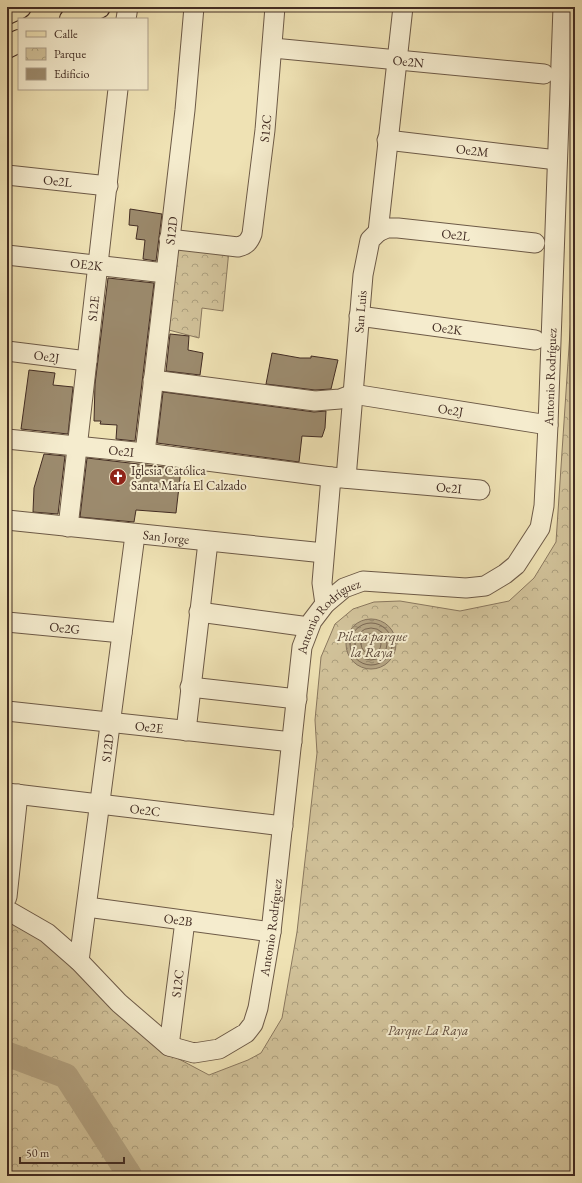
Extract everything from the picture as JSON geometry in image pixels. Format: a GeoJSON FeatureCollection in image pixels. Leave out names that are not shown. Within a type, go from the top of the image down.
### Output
{"type":"FeatureCollection","features":[{"type":"Feature","properties":{"kind":"main road"},"geometry":{"type":"LineString","coordinates":[[7,13],[20,7]]}},
{"type":"Feature","properties":{"kind":"main road"},"geometry":{"type":"LineString","coordinates":[[73,18],[99,7]]}},
{"type":"Feature","properties":{"kind":"main road"},"geometry":{"type":"LineString","coordinates":[[7,47],[18,42]]}},
{"type":"Feature","properties":{"kind":"street"},"geometry":{"type":"LineString","coordinates":[[126,18],[128,7]]}},
{"type":"Feature","properties":{"kind":"street","name":"S12D"},"geometry":{"type":"LineString","coordinates":[[145,453],[185,110],[194,7]]}},
{"type":"Feature","properties":{"kind":"street","name":"S12C"},"geometry":{"type":"LineString","coordinates":[[169,239],[231,246],[244,246],[249,241],[252,234],[265,130],[276,7]]}},
{"type":"Feature","properties":{"kind":"street","name":"San Luis"},"geometry":{"type":"LineString","coordinates":[[325,604],[322,583],[324,553],[339,478],[353,394],[359,316],[367,250],[370,240],[378,232],[403,7]]}},
{"type":"Feature","properties":{"kind":"street","name":"Antonio Rodríguez"},"geometry":{"type":"LineString","coordinates":[[7,910],[47,933],[79,961],[119,1003],[169,1046],[194,1053],[219,1049],[246,1033],[253,1024],[257,1012],[271,932],[302,647],[309,627],[325,604],[344,588],[363,581],[466,588],[485,586],[505,574],[516,565],[525,554],[540,528],[544,506],[548,425],[557,160],[568,87],[563,7]]}},
{"type":"Feature","properties":{"kind":"street","name":"Oe2N"},"geometry":{"type":"LineString","coordinates":[[273,48],[544,74]]}},
{"type":"Feature","properties":{"kind":"street","name":"S12E"},"geometry":{"type":"LineString","coordinates":[[68,527],[118,90]]}},
{"type":"Feature","properties":{"kind":"street","name":"Oe2M"},"geometry":{"type":"LineString","coordinates":[[388,140],[557,160]]}},
{"type":"Feature","properties":{"kind":"street","name":"Oe2L"},"geometry":{"type":"LineString","coordinates":[[7,175],[108,186]]}},
{"type":"Feature","properties":{"kind":"street","name":"Oe2L"},"geometry":{"type":"LineString","coordinates":[[378,232],[387,228],[398,228],[535,243]]}},
{"type":"Feature","properties":{"kind":"street","name":"OE2K"},"geometry":{"type":"LineString","coordinates":[[7,255],[165,273]]}},
{"type":"Feature","properties":{"kind":"street","name":"Oe2K"},"geometry":{"type":"LineString","coordinates":[[359,316],[535,340]]}},
{"type":"Feature","properties":{"kind":"street","name":"Oe2J"},"geometry":{"type":"LineString","coordinates":[[7,351],[87,361]]}},
{"type":"Feature","properties":{"kind":"street"},"geometry":{"type":"LineString","coordinates":[[153,380],[315,400],[340,399],[353,394]]}},
{"type":"Feature","properties":{"kind":"street","name":"Oe2J"},"geometry":{"type":"LineString","coordinates":[[353,394],[548,425]]}},
{"type":"Feature","properties":{"kind":"street","name":"Oe2I"},"geometry":{"type":"LineString","coordinates":[[7,438],[145,453],[339,478],[480,490]]}},
{"type":"Feature","properties":{"kind":"street","name":"San Jorge"},"geometry":{"type":"LineString","coordinates":[[7,520],[136,535],[324,553]]}},
{"type":"Feature","properties":{"kind":"street","name":"S12D"},"geometry":{"type":"LineString","coordinates":[[79,961],[136,535]]}},
{"type":"Feature","properties":{"kind":"street"},"geometry":{"type":"LineString","coordinates":[[186,731],[208,542]]}},
{"type":"Feature","properties":{"kind":"street"},"geometry":{"type":"LineString","coordinates":[[199,612],[309,627]]}},
{"type":"Feature","properties":{"kind":"street","name":"Oe2G"},"geometry":{"type":"LineString","coordinates":[[7,622],[122,633]]}},
{"type":"Feature","properties":{"kind":"street"},"geometry":{"type":"LineString","coordinates":[[190,687],[297,699]]}},
{"type":"Feature","properties":{"kind":"street","name":"Oe2E"},"geometry":{"type":"LineString","coordinates":[[7,711],[292,742]]}},
{"type":"Feature","properties":{"kind":"street"},"geometry":{"type":"LineString","coordinates":[[7,897],[12,794]]}},
{"type":"Feature","properties":{"kind":"street","name":"Oe2C"},"geometry":{"type":"LineString","coordinates":[[12,794],[100,803],[283,826]]}},
{"type":"Feature","properties":{"kind":"street","name":"Oe2B"},"geometry":{"type":"LineString","coordinates":[[87,907],[271,932]]}},
{"type":"Feature","properties":{"kind":"street","name":"S12C"},"geometry":{"type":"LineString","coordinates":[[169,1046],[185,921]]}},
{"type":"Feature","properties":{"kind":"green space"},"geometry":{"type":"Polygon","coordinates":[[[575,237],[575,307],[571,307],[575,237]]]}},
{"type":"Feature","properties":{"kind":"green space"},"geometry":{"type":"Polygon","coordinates":[[[175,244],[229,250],[223,311],[202,308],[199,338],[165,329],[175,244]]]}},
{"type":"Feature","properties":{"kind":"green space","name":"Parque La Raya"},"geometry":{"type":"Polygon","coordinates":[[[571,317],[575,317],[575,1176],[7,1176],[7,913],[79,967],[160,1049],[209,1075],[248,1060],[261,1053],[282,1018],[297,932],[317,753],[315,720],[321,657],[335,624],[353,609],[374,602],[400,601],[460,611],[509,601],[534,578],[556,542],[571,317]]]}},
{"type":"Feature","properties":{"kind":"water","name":"Pileta parque la Raya"},"geometry":{"type":"Polygon","coordinates":[[[366,619],[376,619],[389,626],[396,639],[396,649],[389,662],[376,669],[366,669],[357,665],[350,658],[346,649],[346,639],[350,630],[357,623],[366,619]]]}},
{"type":"Feature","properties":{"kind":"building"},"geometry":{"type":"Polygon","coordinates":[[[130,209],[162,214],[156,261],[143,259],[145,240],[136,239],[138,226],[129,225],[130,209]]]}},
{"type":"Feature","properties":{"kind":"building"},"geometry":{"type":"Polygon","coordinates":[[[108,278],[154,283],[135,441],[116,439],[117,425],[100,424],[101,421],[94,421],[95,384],[108,278]]]}},
{"type":"Feature","properties":{"kind":"building"},"geometry":{"type":"Polygon","coordinates":[[[170,334],[189,336],[188,350],[203,353],[200,375],[166,371],[170,334]]]}},
{"type":"Feature","properties":{"kind":"building"},"geometry":{"type":"Polygon","coordinates":[[[272,353],[300,358],[311,358],[311,356],[338,360],[331,389],[315,390],[266,384],[272,353]]]}},
{"type":"Feature","properties":{"kind":"building"},"geometry":{"type":"Polygon","coordinates":[[[29,370],[55,373],[53,385],[73,387],[68,434],[21,429],[29,370]]]}},
{"type":"Feature","properties":{"kind":"building"},"geometry":{"type":"Polygon","coordinates":[[[163,392],[314,412],[326,411],[325,428],[322,437],[302,436],[299,462],[157,443],[163,392]]]}},
{"type":"Feature","properties":{"kind":"building"},"geometry":{"type":"Polygon","coordinates":[[[44,454],[65,456],[58,514],[33,512],[34,488],[44,454]]]}},
{"type":"Feature","properties":{"kind":"building"},"geometry":{"type":"Polygon","coordinates":[[[87,458],[181,469],[176,513],[136,510],[134,522],[80,517],[87,458]]]}},
{"type":"Feature","properties":{"kind":"waterway"},"geometry":{"type":"LineString","coordinates":[[7,1054],[66,1076],[130,1176]]}},
{"type":"Feature","properties":{"kind":"place","name":"Iglesia Católica Santa María El Calzado"},"geometry":{"type":"Point","coordinates":[118,477]}}]}
